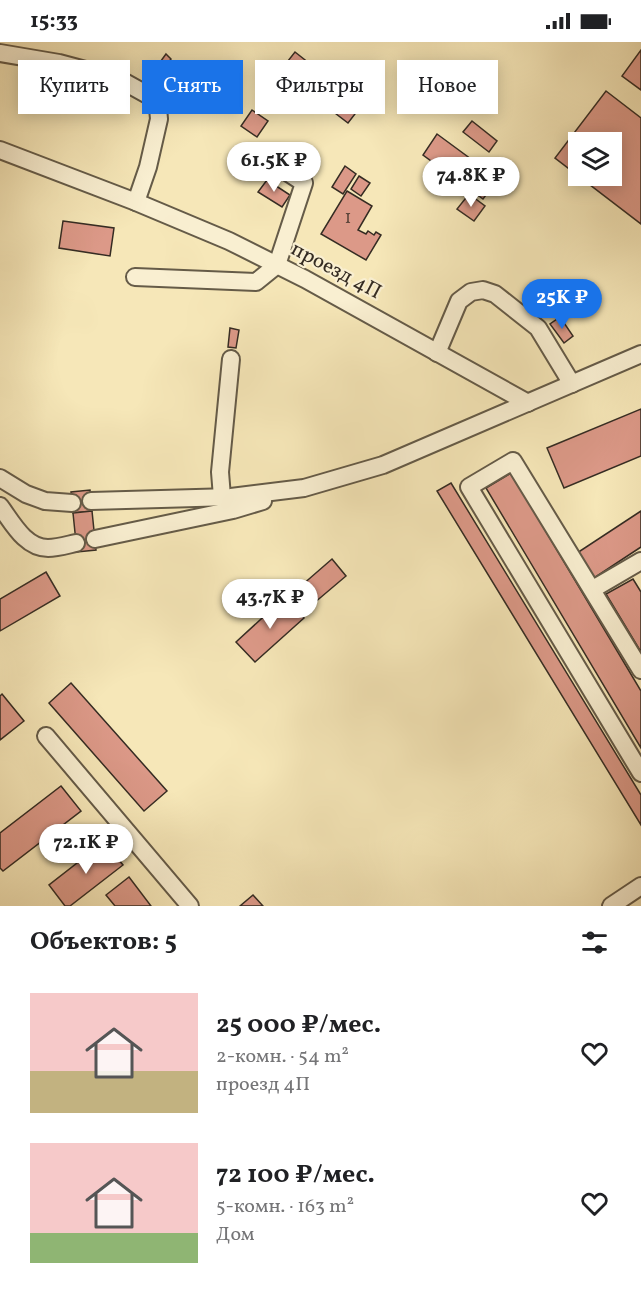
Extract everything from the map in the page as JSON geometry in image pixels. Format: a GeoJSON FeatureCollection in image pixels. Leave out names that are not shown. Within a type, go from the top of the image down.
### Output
{"type":"FeatureCollection","features":[{"type":"Feature","properties":{"kind":"street"},"geometry":{"type":"LineString","coordinates":[[0,53],[59,63],[119,78],[155,99],[159,119],[148,166],[136,202]]}},
{"type":"Feature","properties":{"kind":"street","name":"проезд 4П"},"geometry":{"type":"LineString","coordinates":[[0,150],[136,202],[229,241],[305,279],[528,403]]}},
{"type":"Feature","properties":{"kind":"street"},"geometry":{"type":"LineString","coordinates":[[135,277],[256,282],[277,265],[304,183],[261,155]]}},
{"type":"Feature","properties":{"kind":"street"},"geometry":{"type":"LineString","coordinates":[[437,353],[459,301],[471,292],[483,290],[495,294],[538,328],[572,384]]}},
{"type":"Feature","properties":{"kind":"street"},"geometry":{"type":"LineString","coordinates":[[95,539],[233,510],[383,465],[641,354]]}},
{"type":"Feature","properties":{"kind":"street"},"geometry":{"type":"LineString","coordinates":[[222,497],[220,472],[231,359]]}},
{"type":"Feature","properties":{"kind":"street"},"geometry":{"type":"LineString","coordinates":[[641,670],[513,461],[470,487],[641,773]]}},
{"type":"Feature","properties":{"kind":"street"},"geometry":{"type":"LineString","coordinates":[[0,478],[26,494],[45,501],[72,503]]}},
{"type":"Feature","properties":{"kind":"street"},"geometry":{"type":"LineString","coordinates":[[91,501],[222,497],[304,488]]}},
{"type":"Feature","properties":{"kind":"street"},"geometry":{"type":"LineString","coordinates":[[0,506],[26,540],[37,546],[47,548],[76,543]]}},
{"type":"Feature","properties":{"kind":"street"},"geometry":{"type":"LineString","coordinates":[[593,590],[640,564]]}},
{"type":"Feature","properties":{"kind":"street"},"geometry":{"type":"LineString","coordinates":[[46,736],[190,906]]}},
{"type":"Feature","properties":{"kind":"street"},"geometry":{"type":"LineString","coordinates":[[611,906],[641,886]]}},
{"type":"Feature","properties":{"kind":"building"},"geometry":{"type":"Polygon","coordinates":[[[641,50],[641,90],[622,76],[641,50]]]}},
{"type":"Feature","properties":{"kind":"building"},"geometry":{"type":"Polygon","coordinates":[[[295,52],[305,60],[289,60],[295,52]]]}},
{"type":"Feature","properties":{"kind":"building"},"geometry":{"type":"Polygon","coordinates":[[[166,54],[171,59],[170,60],[162,60],[166,54]]]}},
{"type":"Feature","properties":{"kind":"building"},"geometry":{"type":"Polygon","coordinates":[[[606,91],[641,118],[641,224],[591,186],[622,186],[622,132],[575,132],[606,91]]]}},
{"type":"Feature","properties":{"kind":"building"},"geometry":{"type":"Polygon","coordinates":[[[252,110],[268,121],[257,137],[241,126],[252,110]]]}},
{"type":"Feature","properties":{"kind":"building"},"geometry":{"type":"Polygon","coordinates":[[[336,114],[355,114],[348,123],[336,114]]]}},
{"type":"Feature","properties":{"kind":"building"},"geometry":{"type":"Polygon","coordinates":[[[472,121],[497,141],[489,152],[463,132],[472,121]]]}},
{"type":"Feature","properties":{"kind":"building"},"geometry":{"type":"Polygon","coordinates":[[[437,134],[498,179],[483,199],[423,155],[437,134]]]}},
{"type":"Feature","properties":{"kind":"building"},"geometry":{"type":"Polygon","coordinates":[[[568,141],[568,168],[555,158],[568,141]]]}},
{"type":"Feature","properties":{"kind":"building"},"geometry":{"type":"Polygon","coordinates":[[[345,166],[356,174],[343,194],[332,187],[345,166]]]}},
{"type":"Feature","properties":{"kind":"building"},"geometry":{"type":"Polygon","coordinates":[[[359,176],[370,183],[361,196],[351,189],[359,176]]]}},
{"type":"Feature","properties":{"kind":"building"},"geometry":{"type":"Polygon","coordinates":[[[267,180],[290,195],[282,207],[258,192],[267,180]]]}},
{"type":"Feature","properties":{"kind":"building"},"geometry":{"type":"Polygon","coordinates":[[[347,191],[372,206],[358,230],[366,234],[368,231],[374,235],[376,232],[381,235],[366,260],[321,234],[347,191]]]}},
{"type":"Feature","properties":{"kind":"building"},"geometry":{"type":"Polygon","coordinates":[[[469,194],[485,206],[474,221],[457,209],[469,194]]]}},
{"type":"Feature","properties":{"kind":"building"},"geometry":{"type":"Polygon","coordinates":[[[63,221],[114,228],[110,256],[59,248],[63,221]]]}},
{"type":"Feature","properties":{"kind":"building"},"geometry":{"type":"Polygon","coordinates":[[[560,317],[573,336],[564,343],[550,324],[560,317]]]}},
{"type":"Feature","properties":{"kind":"building"},"geometry":{"type":"Polygon","coordinates":[[[230,328],[239,330],[236,348],[228,347],[230,328]]]}},
{"type":"Feature","properties":{"kind":"building"},"geometry":{"type":"Polygon","coordinates":[[[641,409],[641,456],[564,488],[547,448],[641,409]]]}},
{"type":"Feature","properties":{"kind":"building"},"geometry":{"type":"Polygon","coordinates":[[[511,473],[641,691],[641,748],[486,488],[511,473]]]}},
{"type":"Feature","properties":{"kind":"building"},"geometry":{"type":"Polygon","coordinates":[[[451,483],[641,795],[641,825],[437,491],[451,483]]]}},
{"type":"Feature","properties":{"kind":"building"},"geometry":{"type":"Polygon","coordinates":[[[90,490],[92,511],[73,513],[71,492],[90,490]]]}},
{"type":"Feature","properties":{"kind":"building"},"geometry":{"type":"Polygon","coordinates":[[[92,511],[96,550],[77,552],[73,513],[92,511]]]}},
{"type":"Feature","properties":{"kind":"building"},"geometry":{"type":"Polygon","coordinates":[[[641,511],[641,547],[594,578],[577,553],[641,511]]]}},
{"type":"Feature","properties":{"kind":"building"},"geometry":{"type":"Polygon","coordinates":[[[332,559],[346,576],[307,609],[294,592],[332,559]]]}},
{"type":"Feature","properties":{"kind":"building"},"geometry":{"type":"Polygon","coordinates":[[[46,572],[60,596],[0,631],[0,599],[46,572]]]}},
{"type":"Feature","properties":{"kind":"building"},"geometry":{"type":"Polygon","coordinates":[[[633,579],[641,592],[641,652],[606,594],[633,579]]]}},
{"type":"Feature","properties":{"kind":"building"},"geometry":{"type":"Polygon","coordinates":[[[285,597],[304,618],[255,662],[236,642],[285,597]]]}},
{"type":"Feature","properties":{"kind":"building"},"geometry":{"type":"Polygon","coordinates":[[[71,683],[167,791],[144,811],[49,703],[71,683]]]}},
{"type":"Feature","properties":{"kind":"building"},"geometry":{"type":"Polygon","coordinates":[[[2,694],[24,721],[0,740],[0,696],[2,694]]]}},
{"type":"Feature","properties":{"kind":"building"},"geometry":{"type":"Polygon","coordinates":[[[61,786],[81,811],[3,871],[0,868],[0,833],[61,786]]]}},
{"type":"Feature","properties":{"kind":"building"},"geometry":{"type":"Polygon","coordinates":[[[104,842],[123,865],[70,906],[65,906],[49,885],[104,842]]]}},
{"type":"Feature","properties":{"kind":"building"},"geometry":{"type":"Polygon","coordinates":[[[129,877],[151,906],[115,906],[106,895],[129,877]]]}},
{"type":"Feature","properties":{"kind":"building"},"geometry":{"type":"Polygon","coordinates":[[[253,895],[263,906],[240,906],[253,895]]]}}]}
